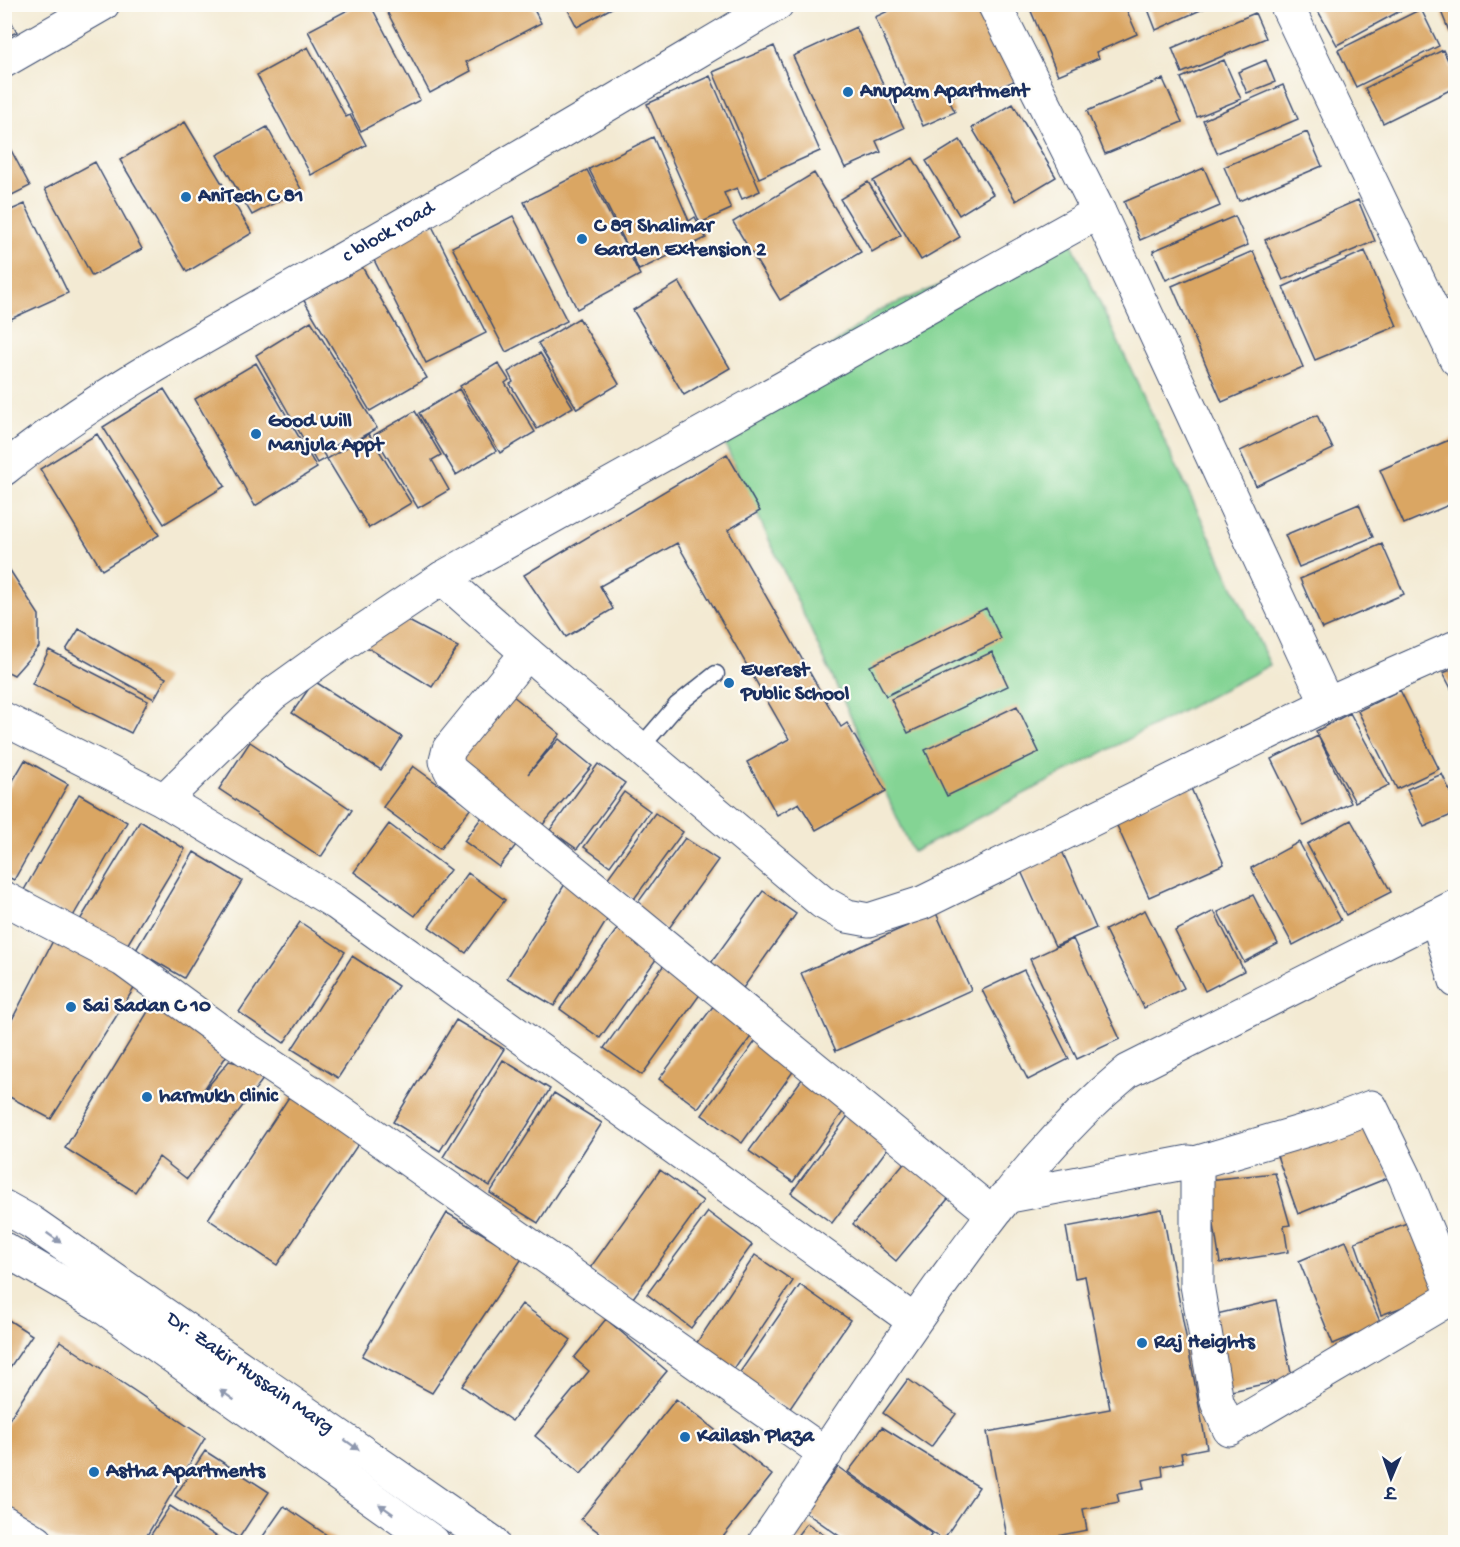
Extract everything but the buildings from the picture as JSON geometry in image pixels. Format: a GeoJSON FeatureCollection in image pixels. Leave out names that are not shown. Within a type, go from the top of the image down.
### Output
{"type":"FeatureCollection","features":[{"type":"Feature","properties":{"kind":"street"},"geometry":{"type":"LineString","coordinates":[[4,61],[103,4]]}},
{"type":"Feature","properties":{"kind":"street","name":"c block road"},"geometry":{"type":"LineString","coordinates":[[4,469],[46,436],[154,368],[777,4]]}},
{"type":"Feature","properties":{"kind":"street"},"geometry":{"type":"LineString","coordinates":[[994,4],[1099,212],[1327,704]]}},
{"type":"Feature","properties":{"kind":"street"},"geometry":{"type":"LineString","coordinates":[[1286,4],[1455,359]]}},
{"type":"Feature","properties":{"kind":"street"},"geometry":{"type":"LineString","coordinates":[[164,800],[273,694],[442,578],[1099,212]]}},
{"type":"Feature","properties":{"kind":"street"},"geometry":{"type":"LineString","coordinates":[[442,578],[527,653],[822,902],[847,916],[869,920],[922,903],[1327,704],[1455,647]]}},
{"type":"Feature","properties":{"kind":"street"},"geometry":{"type":"LineString","coordinates":[[527,653],[449,749],[446,761],[452,771],[999,1205]]}},
{"type":"Feature","properties":{"kind":"street"},"geometry":{"type":"LineString","coordinates":[[4,719],[164,800],[336,903],[914,1321]]}},
{"type":"Feature","properties":{"kind":"street"},"geometry":{"type":"LineString","coordinates":[[4,898],[123,960],[234,1041],[338,1110],[826,1454]]}},
{"type":"Feature","properties":{"kind":"street"},"geometry":{"type":"LineString","coordinates":[[765,1542],[914,1321],[999,1205],[1091,1101],[1128,1071],[1446,911],[1455,981]]}},
{"type":"Feature","properties":{"kind":"street"},"geometry":{"type":"LineString","coordinates":[[999,1205],[1189,1162],[1195,1163],[1324,1125],[1371,1107],[1405,1177],[1452,1292],[1449,1299],[1229,1429],[1217,1402],[1197,1285],[1197,1169],[1195,1163]]}},
{"type":"Feature","properties":{"kind":"street","name":"Dr. Zakir Hussain Marg"},"geometry":{"type":"LineString","coordinates":[[4,1207],[31,1222],[492,1542]]}},
{"type":"Feature","properties":{"kind":"street","name":"Dr. Zakir Hussain Marg"},"geometry":{"type":"LineString","coordinates":[[4,1249],[99,1304],[433,1542]]}},
{"type":"Feature","properties":{"kind":"street"},"geometry":{"type":"LineString","coordinates":[[4,1522],[37,1542]]}},
{"type":"Feature","properties":{"kind":"lane"},"geometry":{"type":"LineString","coordinates":[[640,748],[677,705],[716,674]]}},
{"type":"Feature","properties":{"kind":"green space"},"geometry":{"type":"Polygon","coordinates":[[[1067,233],[1270,665],[913,852],[719,431],[878,311],[1067,233]]]}},
{"type":"Feature","properties":{"kind":"place","name":"Anupam Apartment"},"geometry":{"type":"Point","coordinates":[848,92]}},
{"type":"Feature","properties":{"kind":"place","name":"AniTech C 81"},"geometry":{"type":"Point","coordinates":[186,197]}},
{"type":"Feature","properties":{"kind":"place","name":"C 89 Shalimar Garden Extension 2"},"geometry":{"type":"Point","coordinates":[582,239]}},
{"type":"Feature","properties":{"kind":"place","name":"Good Will Manjula Appt"},"geometry":{"type":"Point","coordinates":[256,434]}},
{"type":"Feature","properties":{"kind":"place","name":"Everest Public School"},"geometry":{"type":"Point","coordinates":[729,683]}},
{"type":"Feature","properties":{"kind":"place","name":"Sai Sadan C 10"},"geometry":{"type":"Point","coordinates":[71,1007]}},
{"type":"Feature","properties":{"kind":"place","name":"harmukh clinic"},"geometry":{"type":"Point","coordinates":[147,1097]}},
{"type":"Feature","properties":{"kind":"place","name":"Raj Heights"},"geometry":{"type":"Point","coordinates":[1142,1343]}},
{"type":"Feature","properties":{"kind":"place","name":"Kailash Plaza"},"geometry":{"type":"Point","coordinates":[685,1437]}},
{"type":"Feature","properties":{"kind":"place","name":"Astha Apartments"},"geometry":{"type":"Point","coordinates":[94,1472]}}]}
